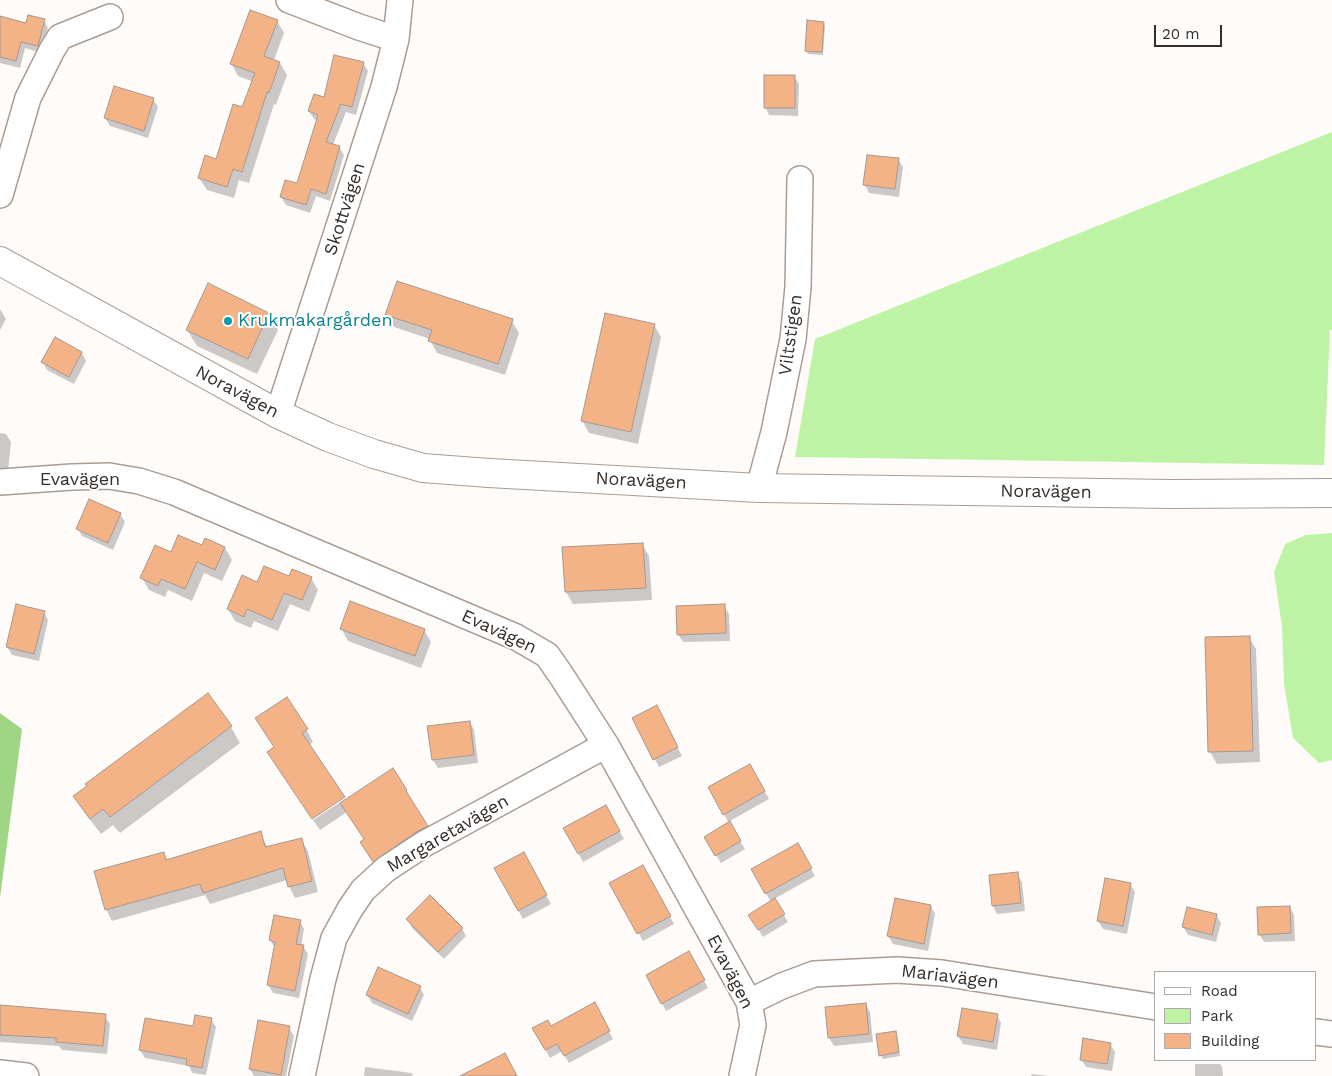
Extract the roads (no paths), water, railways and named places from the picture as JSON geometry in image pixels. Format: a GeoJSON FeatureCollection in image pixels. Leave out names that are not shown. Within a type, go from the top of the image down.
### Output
{"type":"FeatureCollection","features":[{"type":"Feature","properties":{"kind":"street"},"geometry":{"type":"LineString","coordinates":[[289,0],[396,39]]}},
{"type":"Feature","properties":{"kind":"street","name":"Skottvägen"},"geometry":{"type":"LineString","coordinates":[[278,414],[384,87],[396,39],[400,0]]}},
{"type":"Feature","properties":{"kind":"street"},"geometry":{"type":"LineString","coordinates":[[0,195],[28,98],[60,37],[110,17]]}},
{"type":"Feature","properties":{"kind":"street","name":"Viltstigen"},"geometry":{"type":"LineString","coordinates":[[759,488],[774,432],[793,339],[798,287],[800,179]]}},
{"type":"Feature","properties":{"kind":"street","name":"Noravägen"},"geometry":{"type":"LineString","coordinates":[[0,261],[278,414],[328,438],[423,468],[759,488],[1172,494],[1332,493]]}},
{"type":"Feature","properties":{"kind":"street","name":"Evavägen"},"geometry":{"type":"LineString","coordinates":[[0,482],[109,476],[148,484],[174,492],[516,637],[547,655],[562,675],[606,745],[749,1002],[754,1025],[742,1076]]}},
{"type":"Feature","properties":{"kind":"street","name":"Margaretavägen"},"geometry":{"type":"LineString","coordinates":[[302,1076],[323,978],[334,938],[363,890],[386,869],[424,844],[606,745]]}},
{"type":"Feature","properties":{"kind":"street","name":"Mariavägen"},"geometry":{"type":"LineString","coordinates":[[749,1002],[782,986],[814,974],[897,970],[942,973],[1154,1007]]}},
{"type":"Feature","properties":{"kind":"street"},"geometry":{"type":"LineString","coordinates":[[1317,1032],[1332,1034]]}},
{"type":"Feature","properties":{"kind":"street"},"geometry":{"type":"LineString","coordinates":[[0,1074],[26,1076]]}},
{"type":"Feature","properties":{"kind":"place","name":"Krukmakargården"},"geometry":{"type":"Point","coordinates":[228,321]}}]}
